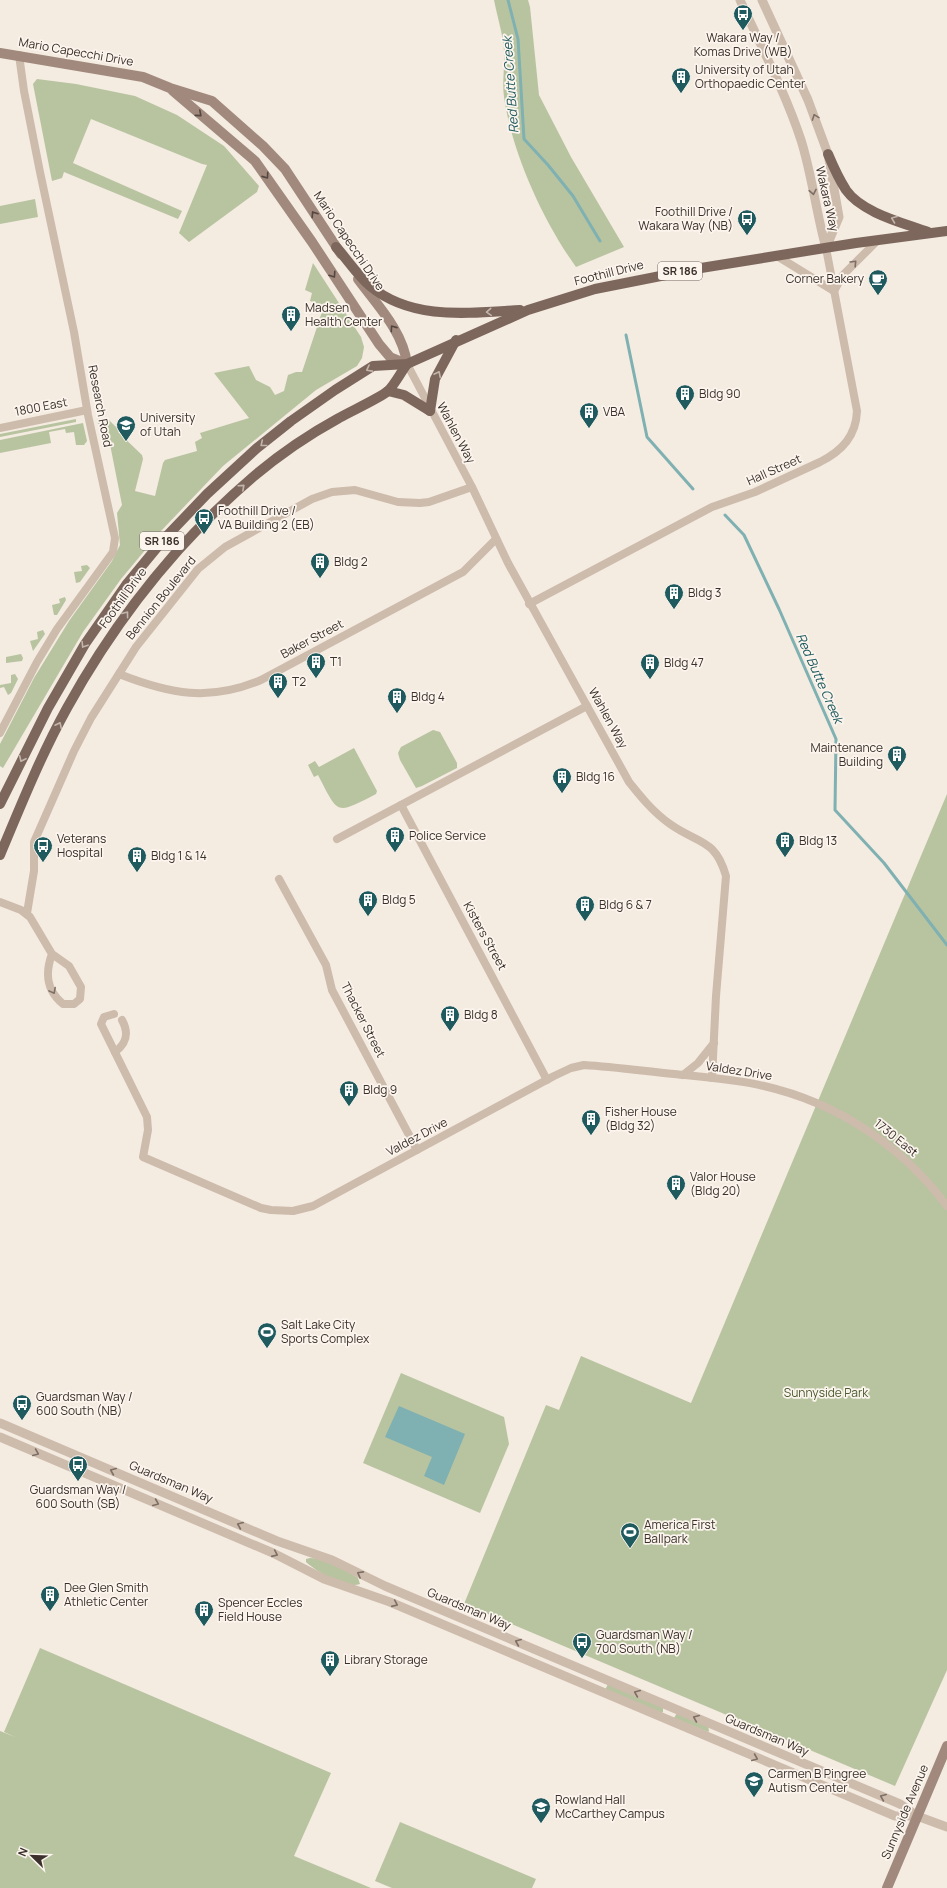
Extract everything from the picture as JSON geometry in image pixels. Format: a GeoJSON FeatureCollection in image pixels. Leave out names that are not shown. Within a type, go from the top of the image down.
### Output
{"type":"FeatureCollection","features":[{"type":"Feature","properties":{"kind":"main road","name":"Mario Capecchi Drive"},"geometry":{"type":"LineString","coordinates":[[0,53],[143,77],[170,88],[212,101],[263,146],[285,169],[336,247],[399,336],[405,350],[407,364]]}},
{"type":"Feature","properties":{"kind":"main road","name":"Mario Capecchi Drive"},"geometry":{"type":"LineString","coordinates":[[170,88],[255,161],[312,242],[379,344],[390,357],[407,364]]}},
{"type":"Feature","properties":{"kind":"main road"},"geometry":{"type":"LineString","coordinates":[[828,154],[846,191],[858,203],[930,233]]}},
{"type":"Feature","properties":{"kind":"main road","name":"Foothill Drive"},"geometry":{"type":"LineString","coordinates":[[0,804],[48,708],[85,644],[126,585],[174,528],[257,448],[291,421],[335,390],[373,366],[407,364],[456,340],[528,310],[594,288],[647,277],[826,248],[947,231]]}},
{"type":"Feature","properties":{"kind":"main road"},"geometry":{"type":"LineString","coordinates":[[336,247],[370,286],[395,301],[420,311],[460,314],[528,310]]}},
{"type":"Feature","properties":{"kind":"main road"},"geometry":{"type":"LineString","coordinates":[[388,391],[404,396],[430,411],[435,378],[456,340]]}},
{"type":"Feature","properties":{"kind":"main road","name":"Foothill Drive"},"geometry":{"type":"LineString","coordinates":[[0,854],[66,709],[93,664],[151,581],[184,543],[217,509],[284,451],[311,434],[388,391],[407,364]]}},
{"type":"Feature","properties":{"kind":"main road","name":"Sunnyside Avenue"},"geometry":{"type":"LineString","coordinates":[[887,1888],[947,1746]]}},
{"type":"Feature","properties":{"kind":"street","name":"Wakara Way"},"geometry":{"type":"LineString","coordinates":[[740,0],[791,112],[801,140],[818,221],[826,248]]}},
{"type":"Feature","properties":{"kind":"street","name":"Wakara Way"},"geometry":{"type":"LineString","coordinates":[[762,0],[808,100],[828,154],[839,217],[826,248]]}},
{"type":"Feature","properties":{"kind":"street","name":"Research Road"},"geometry":{"type":"LineString","coordinates":[[0,733],[37,662],[57,629],[113,552],[115,538],[87,410],[74,332],[26,99],[19,55]]}},
{"type":"Feature","properties":{"kind":"street"},"geometry":{"type":"LineString","coordinates":[[777,256],[834,291],[843,275],[878,240]]}},
{"type":"Feature","properties":{"kind":"street","name":"Hall Street"},"geometry":{"type":"LineString","coordinates":[[530,604],[705,510],[755,492],[830,457],[844,446],[853,431],[857,411],[826,248]]}},
{"type":"Feature","properties":{"kind":"street","name":"Wahlen Way"},"geometry":{"type":"LineString","coordinates":[[407,364],[430,411],[472,487],[496,539],[530,604],[629,782],[642,799],[669,824],[711,847],[722,862],[726,876],[716,996],[712,1078]]}},
{"type":"Feature","properties":{"kind":"street","name":"1800 East"},"geometry":{"type":"LineString","coordinates":[[0,428],[87,410]]}},
{"type":"Feature","properties":{"kind":"street","name":"Bennion Boulevard"},"geometry":{"type":"LineString","coordinates":[[27,913],[34,871],[34,842],[37,831],[74,751],[119,674],[166,607],[198,569],[225,547],[312,499],[332,492],[355,490],[398,502],[420,503],[429,502],[472,487]]}},
{"type":"Feature","properties":{"kind":"street","name":"Baker Street"},"geometry":{"type":"LineString","coordinates":[[119,674],[160,688],[192,694],[223,693],[244,688],[463,572],[496,539]]}},
{"type":"Feature","properties":{"kind":"street"},"geometry":{"type":"LineString","coordinates":[[337,839],[587,706]]}},
{"type":"Feature","properties":{"kind":"street","name":"Kisters Street"},"geometry":{"type":"LineString","coordinates":[[401,805],[547,1080]]}},
{"type":"Feature","properties":{"kind":"street","name":"Thacker Street"},"geometry":{"type":"LineString","coordinates":[[279,879],[326,965],[332,990],[417,1150]]}},
{"type":"Feature","properties":{"kind":"street"},"geometry":{"type":"LineString","coordinates":[[0,902],[27,913],[52,954],[69,966],[81,987],[80,999],[74,1004],[63,1004],[52,990],[46,970],[52,954]]}},
{"type":"Feature","properties":{"kind":"street","name":"Valdez Drive"},"geometry":{"type":"LineString","coordinates":[[114,1014],[104,1016],[101,1024],[147,1117],[148,1130],[143,1157],[261,1208],[271,1210],[292,1211],[313,1206],[547,1080],[571,1068],[584,1065],[712,1078],[764,1086],[788,1092],[817,1103]]}},
{"type":"Feature","properties":{"kind":"street"},"geometry":{"type":"LineString","coordinates":[[115,1052],[121,1048],[126,1038],[127,1031],[122,1020]]}},
{"type":"Feature","properties":{"kind":"street"},"geometry":{"type":"LineString","coordinates":[[683,1075],[698,1063],[714,1043]]}},
{"type":"Feature","properties":{"kind":"street","name":"1730 East"},"geometry":{"type":"LineString","coordinates":[[817,1103],[860,1126],[888,1144],[914,1168],[947,1206]]}},
{"type":"Feature","properties":{"kind":"street","name":"Guardsman Way"},"geometry":{"type":"LineString","coordinates":[[0,1423],[277,1541],[332,1560],[385,1586],[438,1609],[900,1804],[917,1816]]}},
{"type":"Feature","properties":{"kind":"street","name":"Guardsman Way"},"geometry":{"type":"LineString","coordinates":[[0,1437],[273,1553],[324,1579],[385,1600],[895,1816],[917,1816]]}},
{"type":"Feature","properties":{"kind":"street"},"geometry":{"type":"LineString","coordinates":[[917,1816],[947,1827]]}},
{"type":"Feature","properties":{"kind":"green space"},"geometry":{"type":"Polygon","coordinates":[[[494,0],[528,0],[539,95],[571,157],[624,247],[576,267],[552,229],[541,208],[514,141],[504,97],[503,45],[494,0]]]}},
{"type":"Feature","properties":{"kind":"green space"},"geometry":{"type":"Polygon","coordinates":[[[37,79],[76,84],[135,96],[177,115],[224,146],[259,186],[257,192],[189,242],[179,233],[207,165],[91,119],[73,163],[182,211],[178,219],[64,172],[62,178],[52,181],[33,84],[37,79]]]}},
{"type":"Feature","properties":{"kind":"green space"},"geometry":{"type":"Polygon","coordinates":[[[35,199],[38,217],[0,224],[0,206],[35,199]]]}},
{"type":"Feature","properties":{"kind":"green space"},"geometry":{"type":"Polygon","coordinates":[[[313,263],[361,337],[364,347],[362,358],[357,366],[316,390],[223,466],[161,531],[121,579],[83,632],[3,768],[0,766],[0,744],[34,678],[69,621],[112,561],[120,545],[117,513],[122,505],[106,424],[98,424],[97,419],[107,418],[119,430],[118,432],[142,455],[143,459],[135,491],[155,496],[165,460],[197,451],[195,442],[202,438],[200,433],[249,418],[214,373],[249,366],[256,380],[270,387],[275,395],[284,391],[288,375],[296,372],[302,372],[324,306],[310,301],[312,293],[305,290],[313,263]]]}},
{"type":"Feature","properties":{"kind":"green space"},"geometry":{"type":"Polygon","coordinates":[[[76,419],[76,422],[0,437],[0,434],[76,419]]]}},
{"type":"Feature","properties":{"kind":"green space"},"geometry":{"type":"Polygon","coordinates":[[[83,423],[87,441],[84,445],[76,445],[74,432],[66,433],[65,429],[49,432],[51,443],[0,453],[0,440],[83,423]]]}},
{"type":"Feature","properties":{"kind":"green space"},"geometry":{"type":"Polygon","coordinates":[[[87,565],[90,568],[80,582],[76,583],[74,572],[82,571],[81,566],[87,565]]]}},
{"type":"Feature","properties":{"kind":"green space"},"geometry":{"type":"Polygon","coordinates":[[[65,597],[66,600],[57,615],[54,615],[52,605],[60,603],[59,599],[65,597]]]}},
{"type":"Feature","properties":{"kind":"green space"},"geometry":{"type":"Polygon","coordinates":[[[43,630],[45,634],[33,651],[30,641],[38,639],[37,632],[43,630]]]}},
{"type":"Feature","properties":{"kind":"green space"},"geometry":{"type":"Polygon","coordinates":[[[21,654],[23,658],[22,661],[6,663],[6,657],[21,654]]]}},
{"type":"Feature","properties":{"kind":"green space"},"geometry":{"type":"Polygon","coordinates":[[[15,674],[18,679],[11,693],[8,695],[4,687],[0,688],[0,685],[11,683],[11,675],[15,674]]]}},
{"type":"Feature","properties":{"kind":"green space"},"geometry":{"type":"Polygon","coordinates":[[[433,730],[440,732],[457,763],[457,768],[416,788],[400,760],[398,753],[401,747],[433,730]]]}},
{"type":"Feature","properties":{"kind":"green space"},"geometry":{"type":"Polygon","coordinates":[[[354,748],[377,791],[376,794],[353,806],[345,808],[335,804],[330,798],[318,775],[314,777],[308,765],[315,761],[319,767],[354,748]]]}},
{"type":"Feature","properties":{"kind":"green space","name":"Sunnyside Park"},"geometry":{"type":"Polygon","coordinates":[[[947,794],[947,1670],[895,1786],[464,1604],[546,1405],[559,1410],[581,1356],[691,1403],[947,794]]]}},
{"type":"Feature","properties":{"kind":"green space"},"geometry":{"type":"Polygon","coordinates":[[[401,1373],[504,1417],[509,1444],[480,1513],[363,1463],[401,1373]]]}},
{"type":"Feature","properties":{"kind":"green space"},"geometry":{"type":"Polygon","coordinates":[[[310,1558],[323,1560],[341,1568],[358,1578],[360,1584],[347,1584],[332,1579],[306,1562],[306,1559],[310,1558]]]}},
{"type":"Feature","properties":{"kind":"green space"},"geometry":{"type":"Polygon","coordinates":[[[40,1648],[331,1773],[294,1856],[371,1888],[0,1888],[0,1731],[15,1737],[4,1732],[40,1648]]]}},
{"type":"Feature","properties":{"kind":"green space"},"geometry":{"type":"Polygon","coordinates":[[[608,1684],[663,1708],[663,1712],[661,1713],[605,1690],[608,1684]]]}},
{"type":"Feature","properties":{"kind":"green space"},"geometry":{"type":"Polygon","coordinates":[[[677,1713],[708,1726],[709,1731],[708,1732],[674,1718],[677,1713]]]}},
{"type":"Feature","properties":{"kind":"green space"},"geometry":{"type":"Polygon","coordinates":[[[400,1822],[536,1879],[532,1888],[392,1888],[375,1881],[400,1822]]]}},
{"type":"Feature","properties":{"kind":"water"},"geometry":{"type":"Polygon","coordinates":[[[399,1406],[465,1434],[444,1485],[424,1476],[432,1457],[385,1437],[399,1406]]]}},
{"type":"Feature","properties":{"kind":"waterway","name":"Red Butte Creek"},"geometry":{"type":"LineString","coordinates":[[508,0],[518,39],[524,139],[548,165],[573,196],[600,241]]}},
{"type":"Feature","properties":{"kind":"waterway","name":"Red Butte Creek"},"geometry":{"type":"LineString","coordinates":[[626,335],[647,437],[693,489]]}},
{"type":"Feature","properties":{"kind":"waterway","name":"Red Butte Creek"},"geometry":{"type":"LineString","coordinates":[[725,515],[744,535],[779,609],[836,739],[835,810],[884,863],[947,945]]}},
{"type":"Feature","properties":{"kind":"place","name":"Wakara Way / Komas Drive (WB)"},"geometry":{"type":"Point","coordinates":[743,31]}},
{"type":"Feature","properties":{"kind":"place","name":"University of Utah Orthopaedic Center"},"geometry":{"type":"Point","coordinates":[681,94]}},
{"type":"Feature","properties":{"kind":"place","name":"Foothill Drive / Wakara Way (NB)"},"geometry":{"type":"Point","coordinates":[747,236]}},
{"type":"Feature","properties":{"kind":"place","name":"Corner Bakery"},"geometry":{"type":"Point","coordinates":[878,296]}},
{"type":"Feature","properties":{"kind":"place","name":"Madsen Health Center"},"geometry":{"type":"Point","coordinates":[291,332]}},
{"type":"Feature","properties":{"kind":"place","name":"Bldg 90"},"geometry":{"type":"Point","coordinates":[685,411]}},
{"type":"Feature","properties":{"kind":"place","name":"VBA"},"geometry":{"type":"Point","coordinates":[589,429]}},
{"type":"Feature","properties":{"kind":"place","name":"University of Utah"},"geometry":{"type":"Point","coordinates":[126,442]}},
{"type":"Feature","properties":{"kind":"place","name":"Foothill Drive / VA Building 2 (EB)"},"geometry":{"type":"Point","coordinates":[204,535]}},
{"type":"Feature","properties":{"kind":"place","name":"Bldg 2"},"geometry":{"type":"Point","coordinates":[320,579]}},
{"type":"Feature","properties":{"kind":"place","name":"Bldg 3"},"geometry":{"type":"Point","coordinates":[674,610]}},
{"type":"Feature","properties":{"kind":"place","name":"T1"},"geometry":{"type":"Point","coordinates":[316,679]}},
{"type":"Feature","properties":{"kind":"place","name":"Bldg 47"},"geometry":{"type":"Point","coordinates":[650,680]}},
{"type":"Feature","properties":{"kind":"place","name":"T2"},"geometry":{"type":"Point","coordinates":[278,699]}},
{"type":"Feature","properties":{"kind":"place","name":"Bldg 4"},"geometry":{"type":"Point","coordinates":[397,714]}},
{"type":"Feature","properties":{"kind":"place","name":"Maintenance Building"},"geometry":{"type":"Point","coordinates":[897,772]}},
{"type":"Feature","properties":{"kind":"place","name":"Bldg 16"},"geometry":{"type":"Point","coordinates":[562,794]}},
{"type":"Feature","properties":{"kind":"place","name":"Police Service"},"geometry":{"type":"Point","coordinates":[395,853]}},
{"type":"Feature","properties":{"kind":"place","name":"Bldg 13"},"geometry":{"type":"Point","coordinates":[785,858]}},
{"type":"Feature","properties":{"kind":"place","name":"Veterans Hospital"},"geometry":{"type":"Point","coordinates":[43,863]}},
{"type":"Feature","properties":{"kind":"place","name":"Bldg 1 & 14"},"geometry":{"type":"Point","coordinates":[137,873]}},
{"type":"Feature","properties":{"kind":"place","name":"Bldg 5"},"geometry":{"type":"Point","coordinates":[368,917]}},
{"type":"Feature","properties":{"kind":"place","name":"Bldg 6 & 7"},"geometry":{"type":"Point","coordinates":[585,922]}},
{"type":"Feature","properties":{"kind":"place","name":"Bldg 8"},"geometry":{"type":"Point","coordinates":[450,1032]}},
{"type":"Feature","properties":{"kind":"place","name":"Bldg 9"},"geometry":{"type":"Point","coordinates":[349,1107]}},
{"type":"Feature","properties":{"kind":"place","name":"Fisher House (Bldg 32)"},"geometry":{"type":"Point","coordinates":[591,1136]}},
{"type":"Feature","properties":{"kind":"place","name":"Valor House (Bldg 20)"},"geometry":{"type":"Point","coordinates":[676,1201]}},
{"type":"Feature","properties":{"kind":"place","name":"Salt Lake City Sports Complex"},"geometry":{"type":"Point","coordinates":[267,1349]}},
{"type":"Feature","properties":{"kind":"place","name":"Guardsman Way / 600 South (NB)"},"geometry":{"type":"Point","coordinates":[22,1421]}},
{"type":"Feature","properties":{"kind":"place","name":"Guardsman Way / 600 South (SB)"},"geometry":{"type":"Point","coordinates":[78,1482]}},
{"type":"Feature","properties":{"kind":"place","name":"America First Ballpark"},"geometry":{"type":"Point","coordinates":[630,1549]}},
{"type":"Feature","properties":{"kind":"place","name":"Dee Glen Smith Athletic Center"},"geometry":{"type":"Point","coordinates":[50,1612]}},
{"type":"Feature","properties":{"kind":"place","name":"Spencer Eccles Field House"},"geometry":{"type":"Point","coordinates":[204,1627]}},
{"type":"Feature","properties":{"kind":"place","name":"Guardsman Way / 700 South (NB)"},"geometry":{"type":"Point","coordinates":[582,1659]}},
{"type":"Feature","properties":{"kind":"place","name":"Library Storage"},"geometry":{"type":"Point","coordinates":[330,1677]}},
{"type":"Feature","properties":{"kind":"place","name":"Carmen B Pingree Autism Center"},"geometry":{"type":"Point","coordinates":[754,1798]}},
{"type":"Feature","properties":{"kind":"place","name":"Rowland Hall McCarthey Campus"},"geometry":{"type":"Point","coordinates":[541,1824]}}]}
